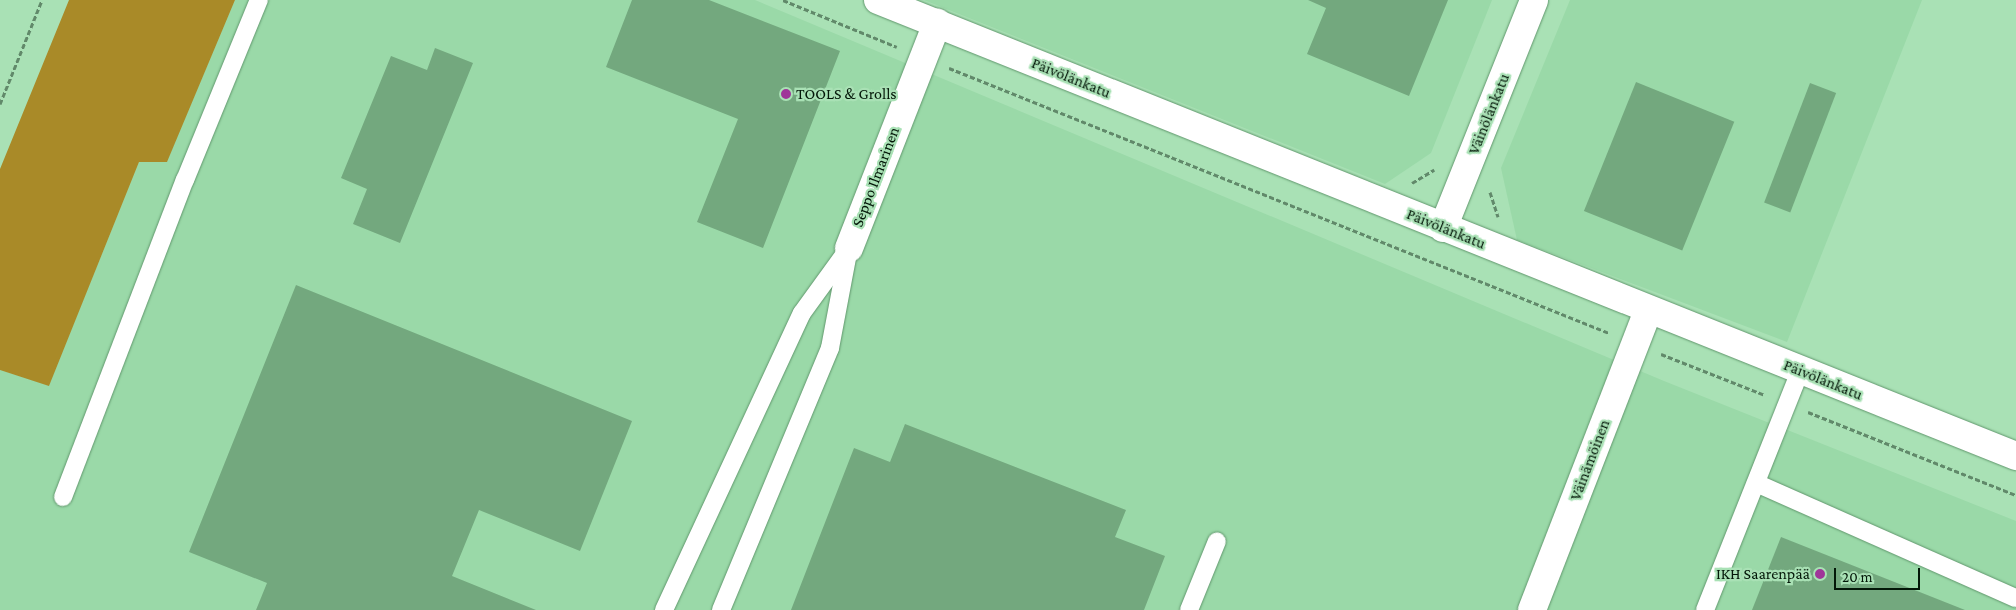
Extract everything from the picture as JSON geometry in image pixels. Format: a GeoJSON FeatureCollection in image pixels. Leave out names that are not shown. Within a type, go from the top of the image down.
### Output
{"type":"FeatureCollection","features":[{"type":"Feature","properties":{"kind":"street","name":"Päivölänkatu"},"geometry":{"type":"LineString","coordinates":[[878,0],[910,6],[937,24],[1648,311],[2016,456]]}},
{"type":"Feature","properties":{"kind":"street","name":"Väinölänkatu"},"geometry":{"type":"LineString","coordinates":[[1443,228],[1534,0]]}},
{"type":"Feature","properties":{"kind":"street","name":"Seppo Ilmarinen"},"geometry":{"type":"LineString","coordinates":[[849,248],[922,57],[937,24]]}},
{"type":"Feature","properties":{"kind":"street","name":"Väinämöinen"},"geometry":{"type":"LineString","coordinates":[[1532,610],[1648,311]]}},
{"type":"Feature","properties":{"kind":"lane"},"geometry":{"type":"LineString","coordinates":[[63,497],[185,180],[259,0]]}},
{"type":"Feature","properties":{"kind":"lane"},"geometry":{"type":"LineString","coordinates":[[664,610],[802,313],[849,248]]}},
{"type":"Feature","properties":{"kind":"lane"},"geometry":{"type":"LineString","coordinates":[[721,610],[830,348],[849,248]]}},
{"type":"Feature","properties":{"kind":"lane"},"geometry":{"type":"LineString","coordinates":[[1705,610],[1800,371]]}},
{"type":"Feature","properties":{"kind":"lane"},"geometry":{"type":"LineString","coordinates":[[1756,483],[2016,598]]}},
{"type":"Feature","properties":{"kind":"lane"},"geometry":{"type":"LineString","coordinates":[[1189,610],[1217,541]]}},
{"type":"Feature","properties":{"kind":"path"},"geometry":{"type":"LineString","coordinates":[[0,104],[42,0]]}},
{"type":"Feature","properties":{"kind":"path"},"geometry":{"type":"LineString","coordinates":[[783,0],[1375,240],[2016,495]]}},
{"type":"Feature","properties":{"kind":"path"},"geometry":{"type":"LineString","coordinates":[[1375,240],[1398,182],[1418,181],[1439,165]]}},
{"type":"Feature","properties":{"kind":"path"},"geometry":{"type":"LineString","coordinates":[[1484,283],[1505,226],[1497,215],[1490,195],[1490,188]]}},
{"type":"Feature","properties":{"kind":"shaded area"},"geometry":{"type":"Polygon","coordinates":[[[69,0],[235,0],[167,162],[139,162],[49,386],[0,370],[0,169],[69,0]]]}},
{"type":"Feature","properties":{"kind":"shaded area"},"geometry":{"type":"Polygon","coordinates":[[[235,0],[755,0],[1664,381],[2016,521],[2016,610],[0,610],[0,370],[49,385],[139,162],[167,161],[235,0]]]}},
{"type":"Feature","properties":{"kind":"shaded area"},"geometry":{"type":"Polygon","coordinates":[[[924,0],[1492,0],[1431,153],[1385,184],[924,0]]]}},
{"type":"Feature","properties":{"kind":"shaded area"},"geometry":{"type":"Polygon","coordinates":[[[1570,0],[1922,0],[1787,342],[1517,240],[1501,168],[1570,0]]]}},
{"type":"Feature","properties":{"kind":"building"},"geometry":{"type":"Polygon","coordinates":[[[632,0],[709,0],[840,51],[763,248],[697,222],[738,119],[606,67],[632,0]]]}},
{"type":"Feature","properties":{"kind":"building"},"geometry":{"type":"Polygon","coordinates":[[[1308,0],[1448,0],[1409,96],[1307,54],[1326,8],[1308,0]]]}},
{"type":"Feature","properties":{"kind":"building"},"geometry":{"type":"Polygon","coordinates":[[[435,48],[473,63],[400,243],[353,224],[367,189],[341,178],[391,56],[427,70],[435,48]]]}},
{"type":"Feature","properties":{"kind":"building"},"geometry":{"type":"Polygon","coordinates":[[[1636,82],[1734,122],[1682,251],[1584,211],[1636,82]]]}},
{"type":"Feature","properties":{"kind":"building"},"geometry":{"type":"Polygon","coordinates":[[[1810,83],[1836,93],[1790,213],[1764,202],[1810,83]]]}},
{"type":"Feature","properties":{"kind":"building"},"geometry":{"type":"Polygon","coordinates":[[[296,285],[632,421],[580,551],[479,510],[452,576],[536,610],[256,610],[267,583],[189,552],[296,285]]]}},
{"type":"Feature","properties":{"kind":"building"},"geometry":{"type":"Polygon","coordinates":[[[905,424],[1126,510],[1115,537],[1165,556],[1144,610],[791,610],[854,448],[890,462],[905,424]]]}},
{"type":"Feature","properties":{"kind":"building","name":"IKH Saarenpää"},"geometry":{"type":"Polygon","coordinates":[[[1781,537],[1965,610],[1752,610],[1781,537]]]}},
{"type":"Feature","properties":{"kind":"place","name":"TOOLS & Grolls"},"geometry":{"type":"Point","coordinates":[786,94]}},
{"type":"Feature","properties":{"kind":"place","name":"IKH Saarenpää"},"geometry":{"type":"Point","coordinates":[1820,574]}}]}
